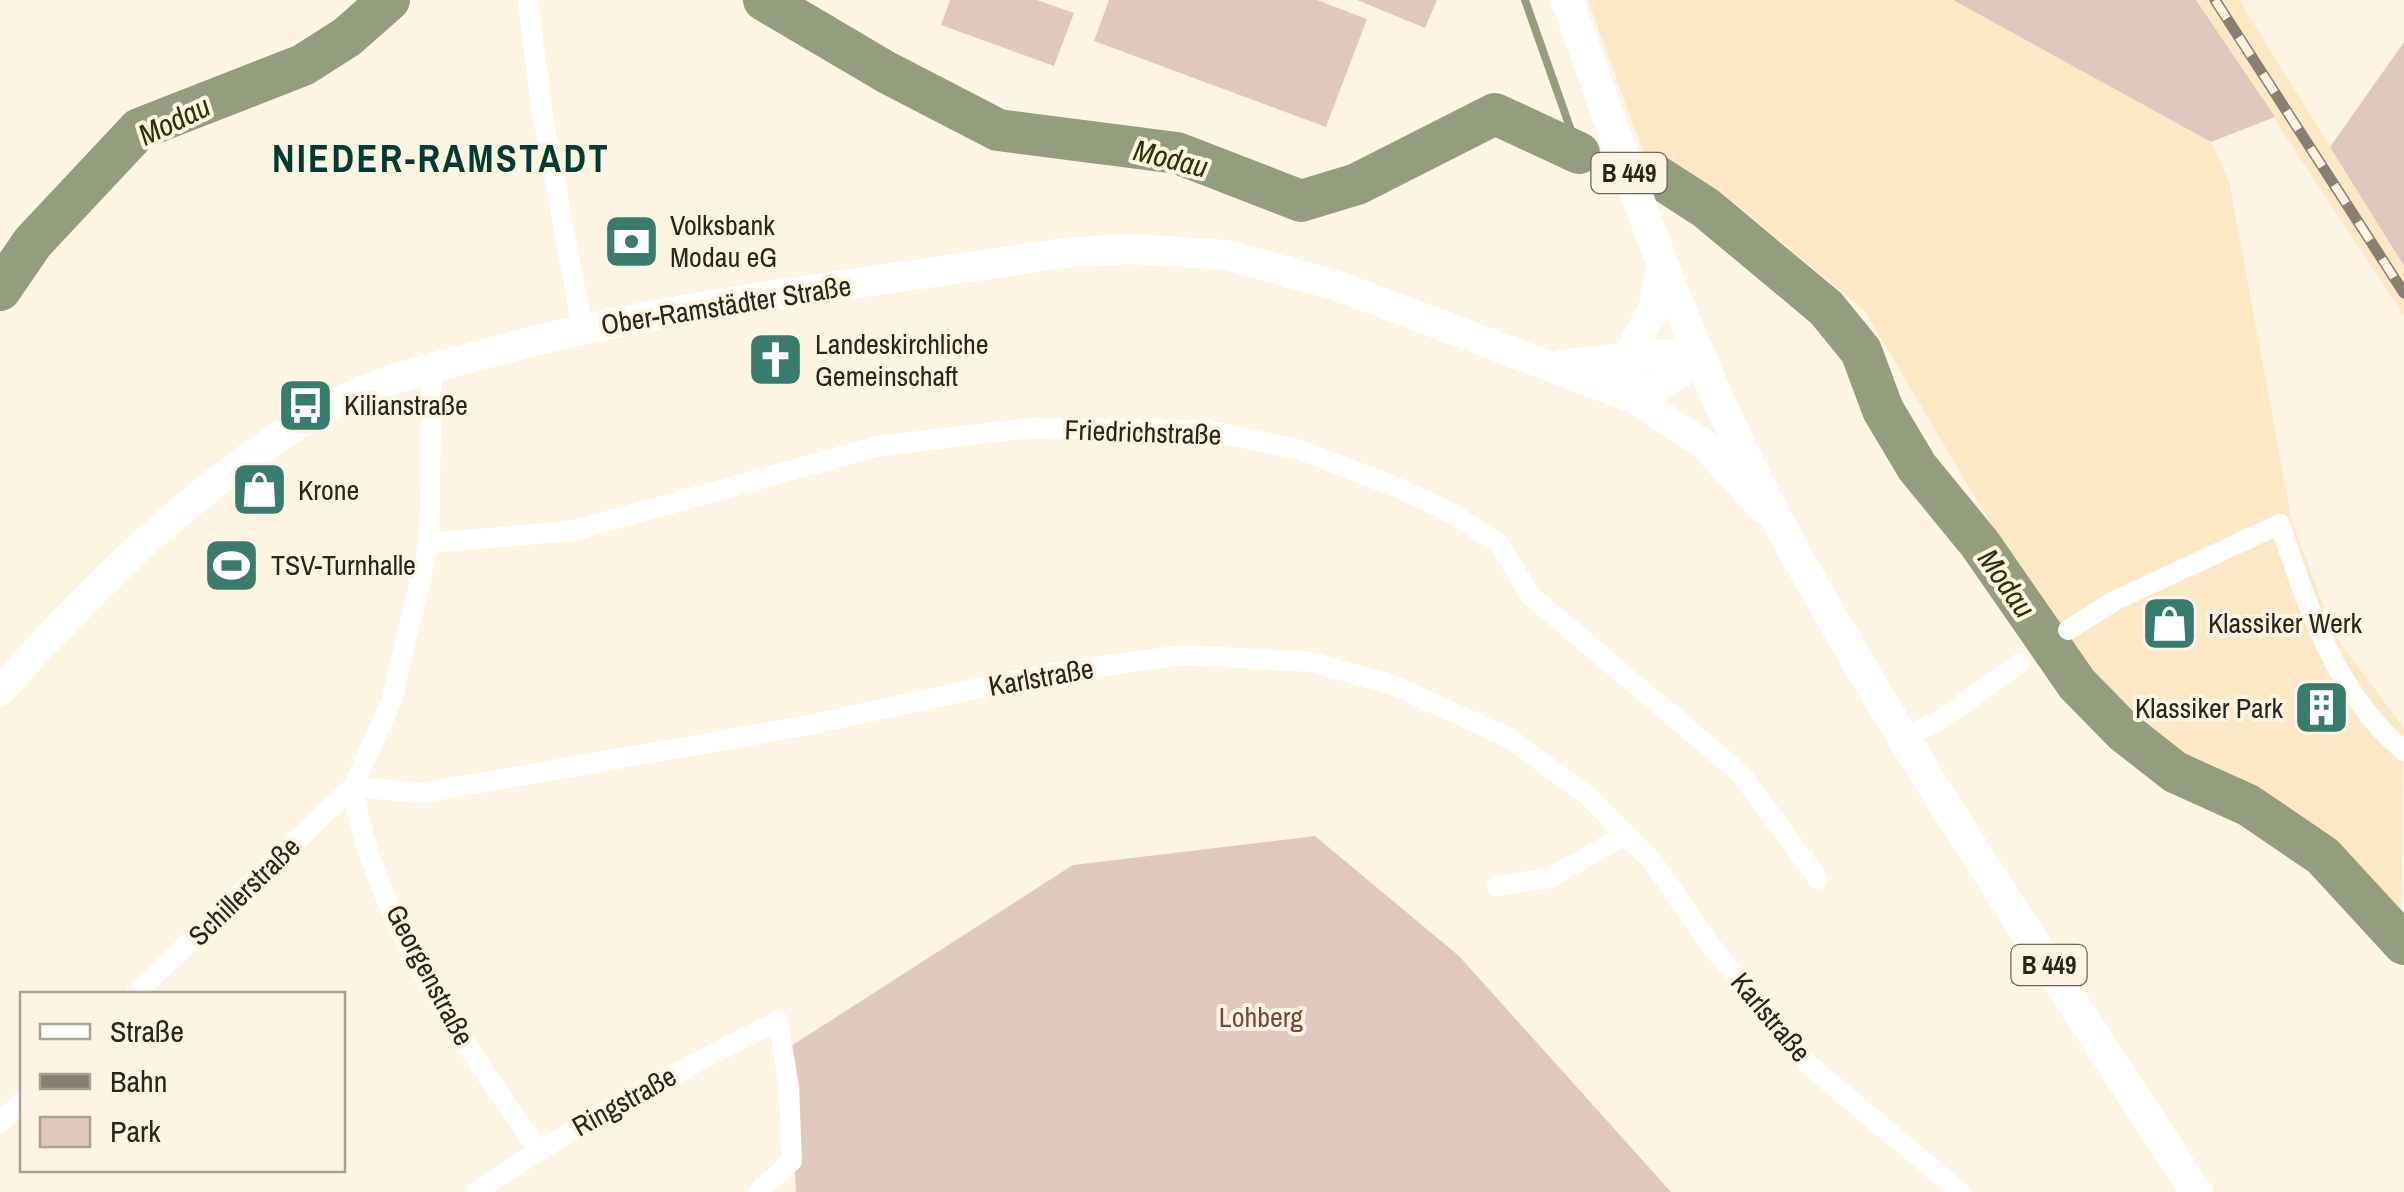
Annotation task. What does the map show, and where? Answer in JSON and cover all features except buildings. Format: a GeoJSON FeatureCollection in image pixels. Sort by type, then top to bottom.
{"type":"FeatureCollection","features":[{"type":"Feature","properties":{"kind":"main road","name":"B 449"},"geometry":{"type":"LineString","coordinates":[[1567,0],[1662,264],[1702,358]]}},
{"type":"Feature","properties":{"kind":"main road","name":"Ober-Ramstädter Straße"},"geometry":{"type":"LineString","coordinates":[[0,691],[60,624],[198,494],[335,403],[432,368],[582,327],[1062,254],[1174,250],[1227,255],[1290,271],[1552,364],[1659,412],[1705,445],[1786,537]]}},
{"type":"Feature","properties":{"kind":"main road"},"geometry":{"type":"LineString","coordinates":[[1626,359],[1652,310],[1662,264]]}},
{"type":"Feature","properties":{"kind":"main road","name":"Ober-Ramstädter Straße"},"geometry":{"type":"LineString","coordinates":[[1552,364],[1626,359],[1661,352],[1702,358]]}},
{"type":"Feature","properties":{"kind":"main road","name":"Ober-Ramstädter Straße"},"geometry":{"type":"LineString","coordinates":[[1612,388],[1661,384],[1702,358]]}},
{"type":"Feature","properties":{"kind":"main road","name":"Ober-Ramstädter Straße"},"geometry":{"type":"LineString","coordinates":[[1702,358],[1786,537],[1904,737],[2196,1192]]}},
{"type":"Feature","properties":{"kind":"street"},"geometry":{"type":"LineString","coordinates":[[528,0],[542,104],[582,327]]}},
{"type":"Feature","properties":{"kind":"street"},"geometry":{"type":"LineString","coordinates":[[354,787],[390,702],[429,543],[432,368]]}},
{"type":"Feature","properties":{"kind":"street","name":"Friedrichstraße"},"geometry":{"type":"LineString","coordinates":[[429,543],[572,531],[880,446],[1030,428],[1207,430],[1300,450],[1402,489],[1453,514],[1499,544],[1531,596],[1741,774],[1818,879]]}},
{"type":"Feature","properties":{"kind":"street"},"geometry":{"type":"LineString","coordinates":[[2068,630],[2116,600],[2280,524],[2315,630],[2380,731],[2404,751]]}},
{"type":"Feature","properties":{"kind":"street","name":"Karlstraße"},"geometry":{"type":"LineString","coordinates":[[354,787],[423,793],[804,726],[1046,674],[1183,656],[1312,662],[1393,685],[1509,738],[1588,796],[1627,834],[1810,1065],[1960,1192]]}},
{"type":"Feature","properties":{"kind":"street"},"geometry":{"type":"LineString","coordinates":[[1904,737],[1940,720],[2020,663]]}},
{"type":"Feature","properties":{"kind":"street","name":"Schillerstraße"},"geometry":{"type":"LineString","coordinates":[[137,992],[354,787]]}},
{"type":"Feature","properties":{"kind":"street","name":"Georgenstraße"},"geometry":{"type":"LineString","coordinates":[[354,787],[359,829],[402,928],[477,1063],[538,1150]]}},
{"type":"Feature","properties":{"kind":"street"},"geometry":{"type":"LineString","coordinates":[[1496,886],[1550,878],[1627,834]]}},
{"type":"Feature","properties":{"kind":"street","name":"Ringstraße"},"geometry":{"type":"LineString","coordinates":[[476,1192],[538,1150],[649,1086],[778,1021],[789,1087],[792,1160],[758,1192]]}},
{"type":"Feature","properties":{"kind":"street"},"geometry":{"type":"LineString","coordinates":[[0,1123],[20,1104]]}},
{"type":"Feature","properties":{"kind":"shaded area"},"geometry":{"type":"Polygon","coordinates":[[[1588,0],[1953,0],[2211,142],[2229,181],[2292,522],[2335,636],[2404,728],[2401,921],[2334,852],[2248,794],[2166,754],[2046,616],[1864,310],[1721,192],[1643,152],[1588,0]]]}},
{"type":"Feature","properties":{"kind":"shaded area"},"geometry":{"type":"Polygon","coordinates":[[[2196,0],[2239,0],[2404,266],[2404,316],[2196,0]]]}},
{"type":"Feature","properties":{"kind":"green space"},"geometry":{"type":"Polygon","coordinates":[[[950,0],[1037,0],[1074,13],[1054,66],[941,25],[950,0]]]}},
{"type":"Feature","properties":{"kind":"green space"},"geometry":{"type":"Polygon","coordinates":[[[1109,0],[1317,0],[1367,19],[1326,127],[1094,41],[1109,0]]]}},
{"type":"Feature","properties":{"kind":"green space"},"geometry":{"type":"Polygon","coordinates":[[[1357,0],[1437,0],[1425,28],[1357,0]]]}},
{"type":"Feature","properties":{"kind":"green space"},"geometry":{"type":"Polygon","coordinates":[[[1953,0],[2196,0],[2275,117],[2211,142],[1953,0]]]}},
{"type":"Feature","properties":{"kind":"green space"},"geometry":{"type":"Polygon","coordinates":[[[2404,42],[2404,266],[2330,147],[2404,42]]]}},
{"type":"Feature","properties":{"kind":"green space","name":"Lohberg"},"geometry":{"type":"Polygon","coordinates":[[[1315,836],[1459,956],[1671,1192],[796,1192],[788,1048],[1073,865],[1315,836]]]}},
{"type":"Feature","properties":{"kind":"waterway","name":"Modau"},"geometry":{"type":"LineString","coordinates":[[0,290],[33,242],[139,129],[303,65],[347,37],[389,0]]}},
{"type":"Feature","properties":{"kind":"waterway","name":"Modau"},"geometry":{"type":"LineString","coordinates":[[764,0],[886,72],[998,130],[1177,153],[1301,201],[1357,184],[1495,114],[1579,153]]}},
{"type":"Feature","properties":{"kind":"waterway"},"geometry":{"type":"LineString","coordinates":[[1525,0],[1579,153]]}},
{"type":"Feature","properties":{"kind":"waterway","name":"Modau"},"geometry":{"type":"LineString","coordinates":[[1658,177],[1706,208],[1826,308],[1861,351],[1883,410],[1917,467],[1980,544],[2077,684],[2124,732],[2175,772],[2248,805],[2323,856],[2404,944]]}},
{"type":"Feature","properties":{"kind":"railway"},"geometry":{"type":"LineString","coordinates":[[2215,0],[2404,293]]}},
{"type":"Feature","properties":{"kind":"place","name":"Volksbank Modau eG"},"geometry":{"type":"Point","coordinates":[631,241]}},
{"type":"Feature","properties":{"kind":"place","name":"Landeskirchliche Gemeinschaft"},"geometry":{"type":"Point","coordinates":[776,360]}},
{"type":"Feature","properties":{"kind":"place","name":"Kilianstraße"},"geometry":{"type":"Point","coordinates":[305,405]}},
{"type":"Feature","properties":{"kind":"place","name":"Krone"},"geometry":{"type":"Point","coordinates":[259,490]}},
{"type":"Feature","properties":{"kind":"place","name":"TSV-Turnhalle"},"geometry":{"type":"Point","coordinates":[232,565]}},
{"type":"Feature","properties":{"kind":"place","name":"Klassiker Werk"},"geometry":{"type":"Point","coordinates":[2169,623]}},
{"type":"Feature","properties":{"kind":"place","name":"Klassiker Park"},"geometry":{"type":"Point","coordinates":[2322,708]}},
{"type":"Feature","properties":{"kind":"district","name":"NIEDER-RAMSTADT"},"geometry":{"type":"Point","coordinates":[441,158]}}]}
